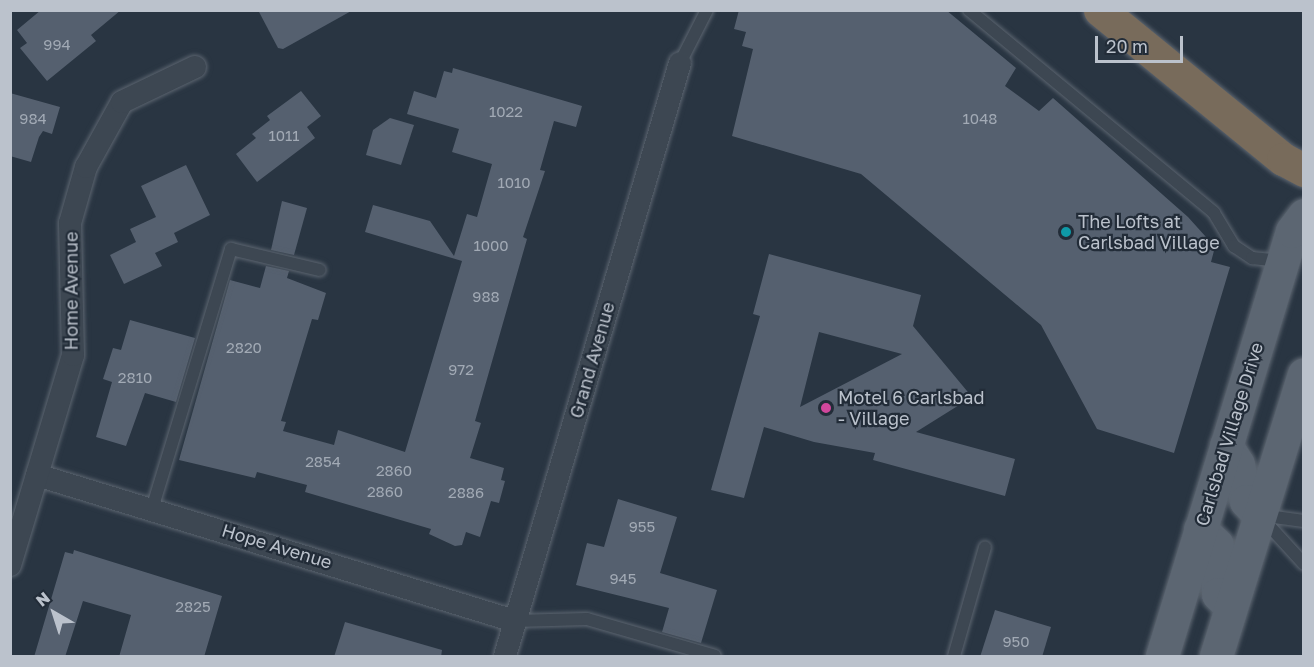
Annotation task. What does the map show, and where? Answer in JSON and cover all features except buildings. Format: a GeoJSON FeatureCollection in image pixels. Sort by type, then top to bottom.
{"type":"FeatureCollection","features":[{"type":"Feature","properties":{"kind":"highway"},"geometry":{"type":"LineString","coordinates":[[1100,10],[1283,159],[1304,170]]}},
{"type":"Feature","properties":{"kind":"main road","name":"Carlsbad Village Drive"},"geometry":{"type":"LineString","coordinates":[[1162,657],[1292,231],[1304,215]]}},
{"type":"Feature","properties":{"kind":"main road"},"geometry":{"type":"LineString","coordinates":[[1216,657],[1304,374]]}},
{"type":"Feature","properties":{"kind":"main road"},"geometry":{"type":"LineString","coordinates":[[1226,445],[1238,464],[1246,501],[1259,515]]}},
{"type":"Feature","properties":{"kind":"main road"},"geometry":{"type":"LineString","coordinates":[[1200,529],[1217,545],[1218,594],[1231,607]]}},
{"type":"Feature","properties":{"kind":"street","name":"Grand Avenue"},"geometry":{"type":"LineString","coordinates":[[505,657],[680,63]]}},
{"type":"Feature","properties":{"kind":"street","name":"Home Avenue"},"geometry":{"type":"LineString","coordinates":[[10,565],[73,355],[70,223],[86,167],[122,102],[195,67]]}},
{"type":"Feature","properties":{"kind":"street","name":"Hope Avenue"},"geometry":{"type":"LineString","coordinates":[[37,475],[515,621]]}},
{"type":"Feature","properties":{"kind":"lane"},"geometry":{"type":"LineString","coordinates":[[680,63],[707,10]]}},
{"type":"Feature","properties":{"kind":"lane"},"geometry":{"type":"LineString","coordinates":[[969,10],[1214,213],[1234,246],[1252,258],[1283,261]]}},
{"type":"Feature","properties":{"kind":"lane"},"geometry":{"type":"LineString","coordinates":[[152,509],[231,249],[320,270]]}},
{"type":"Feature","properties":{"kind":"lane"},"geometry":{"type":"LineString","coordinates":[[1259,515],[1304,521]]}},
{"type":"Feature","properties":{"kind":"lane"},"geometry":{"type":"LineString","coordinates":[[1259,515],[1304,564]]}},
{"type":"Feature","properties":{"kind":"lane"},"geometry":{"type":"LineString","coordinates":[[954,657],[986,547]]}},
{"type":"Feature","properties":{"kind":"lane"},"geometry":{"type":"LineString","coordinates":[[515,621],[587,619],[715,657]]}},
{"type":"Feature","properties":{"kind":"place","name":"The Lofts at Carlsbad Village"},"geometry":{"type":"Point","coordinates":[1066,232]}},
{"type":"Feature","properties":{"kind":"place","name":"Motel 6 Carlsbad - Village"},"geometry":{"type":"Point","coordinates":[826,408]}}]}
